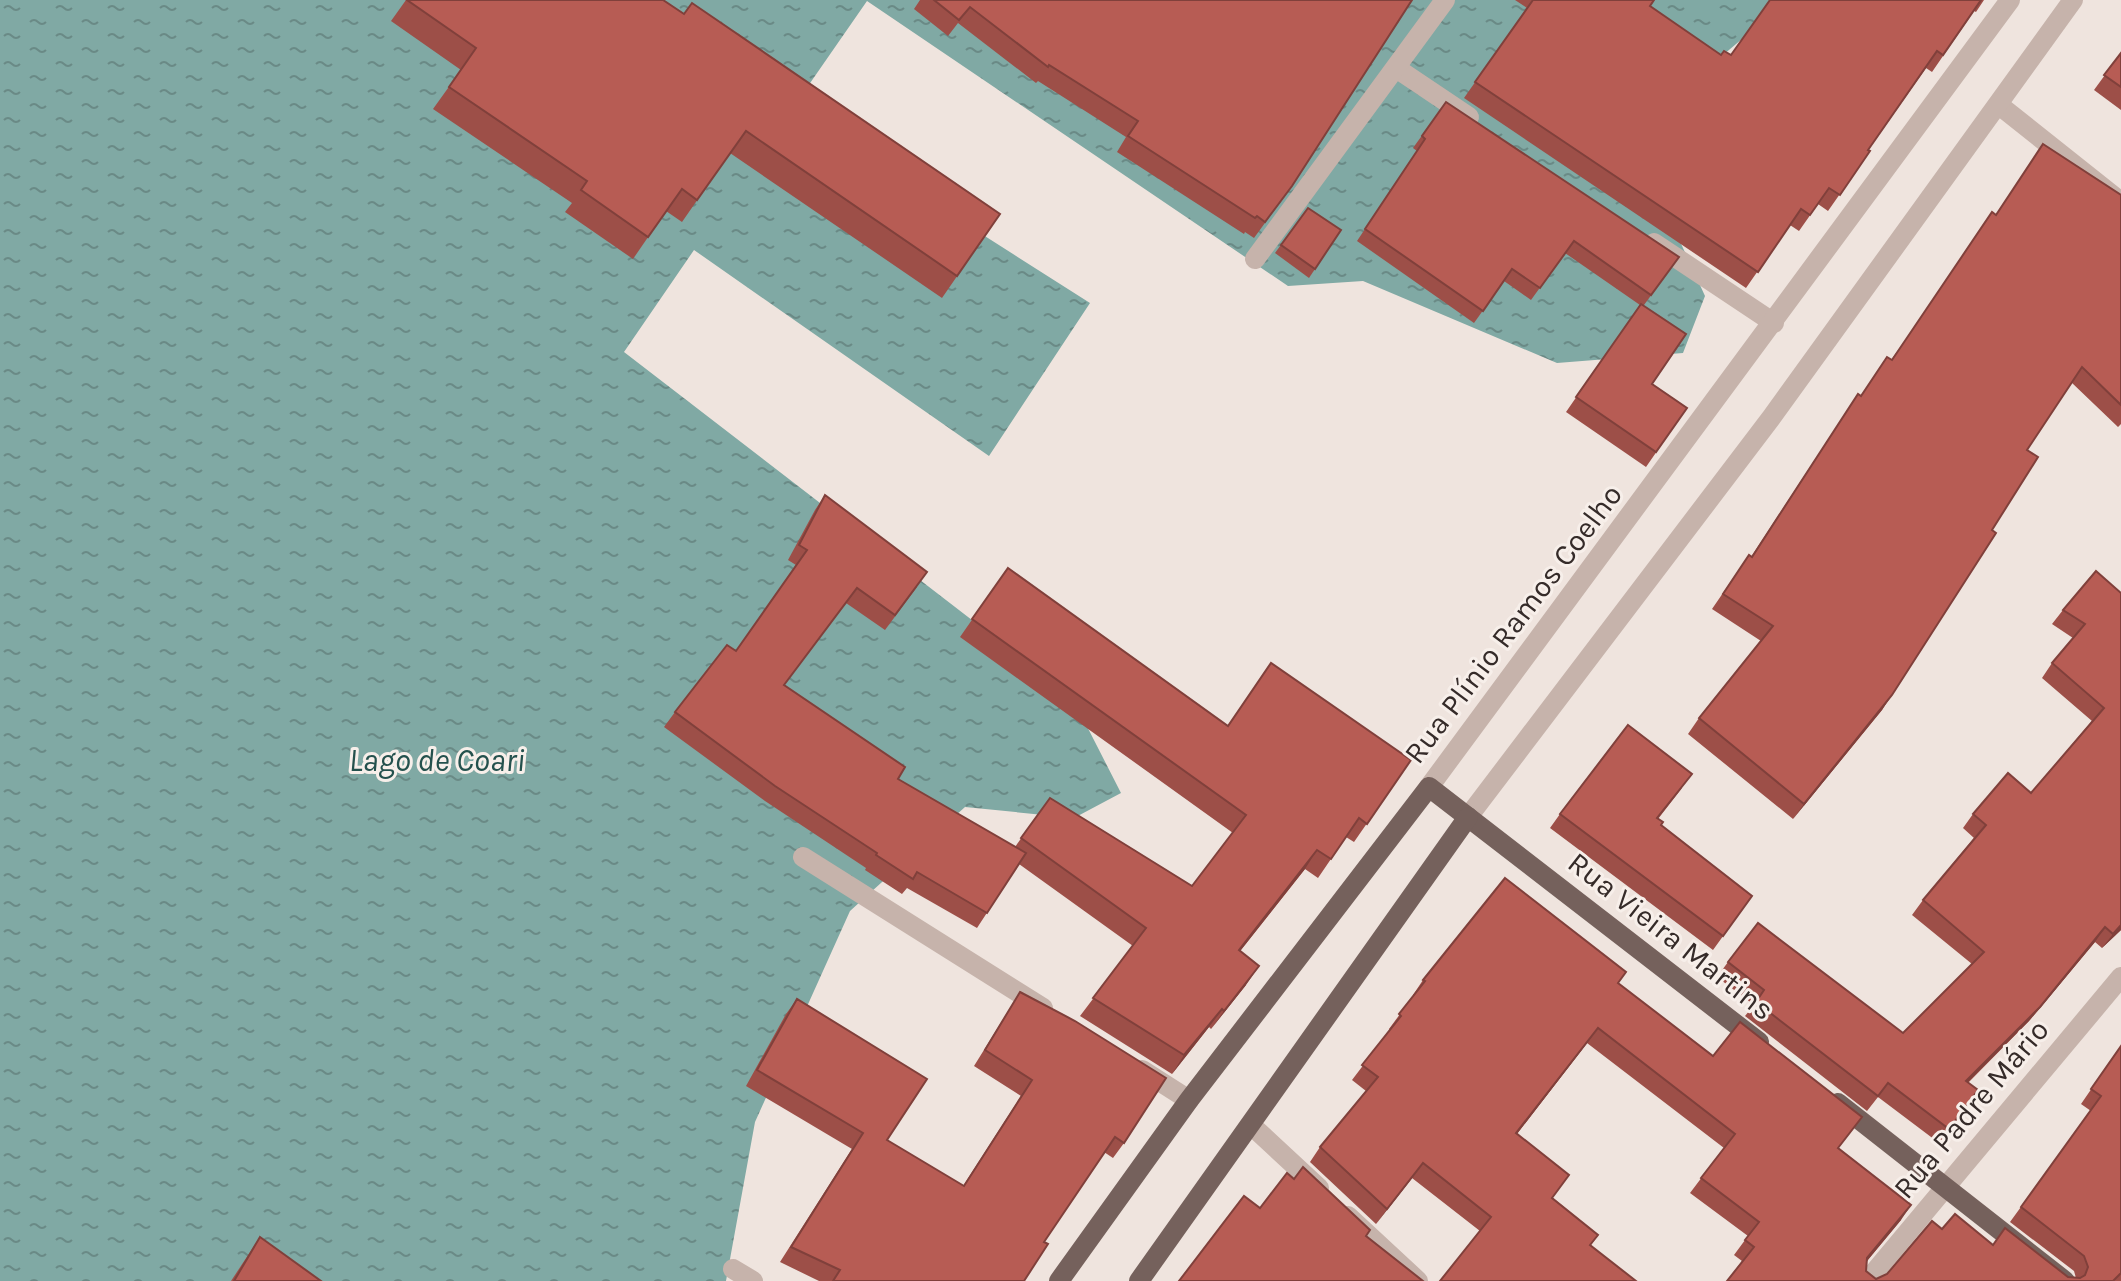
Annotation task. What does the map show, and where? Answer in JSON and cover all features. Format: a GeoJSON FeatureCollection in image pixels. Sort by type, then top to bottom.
{"type":"FeatureCollection","features":[{"type":"Feature","properties":{"kind":"main road","name":"Rua Vieira Martins"},"geometry":{"type":"LineString","coordinates":[[1429,787],[1769,1050]]}},
{"type":"Feature","properties":{"kind":"main road","name":"Rua Plínio Ramos Coelho"},"geometry":{"type":"LineString","coordinates":[[1059,1281],[1189,1100],[1429,787]]}},
{"type":"Feature","properties":{"kind":"main road"},"geometry":{"type":"LineString","coordinates":[[1139,1281],[1468,817]]}},
{"type":"Feature","properties":{"kind":"main road"},"geometry":{"type":"LineString","coordinates":[[1820,1089],[2065,1281]]}},
{"type":"Feature","properties":{"kind":"street"},"geometry":{"type":"LineString","coordinates":[[1255,259],[1445,0]]}},
{"type":"Feature","properties":{"kind":"street","name":"Rua Plínio Ramos Coelho"},"geometry":{"type":"LineString","coordinates":[[1429,787],[2010,0]]}},
{"type":"Feature","properties":{"kind":"street"},"geometry":{"type":"LineString","coordinates":[[1468,817],[1771,418],[2073,0]]}},
{"type":"Feature","properties":{"kind":"street"},"geometry":{"type":"LineString","coordinates":[[1396,68],[1487,130]]}},
{"type":"Feature","properties":{"kind":"street"},"geometry":{"type":"LineString","coordinates":[[1999,105],[2121,202]]}},
{"type":"Feature","properties":{"kind":"street"},"geometry":{"type":"LineString","coordinates":[[1643,235],[1774,323]]}},
{"type":"Feature","properties":{"kind":"street"},"geometry":{"type":"LineString","coordinates":[[803,857],[1056,1016]]}},
{"type":"Feature","properties":{"kind":"street","name":"Rua Padre Mário"},"geometry":{"type":"LineString","coordinates":[[1867,1281],[2121,977]]}},
{"type":"Feature","properties":{"kind":"street"},"geometry":{"type":"LineString","coordinates":[[1123,1058],[1189,1100]]}},
{"type":"Feature","properties":{"kind":"street"},"geometry":{"type":"LineString","coordinates":[[1251,1125],[1418,1281]]}},
{"type":"Feature","properties":{"kind":"street"},"geometry":{"type":"LineString","coordinates":[[733,1269],[753,1281]]}},
{"type":"Feature","properties":{"kind":"water","name":"Lago de Coari"},"geometry":{"type":"Polygon","coordinates":[[[0,0],[1788,0],[1677,94],[1650,176],[1705,296],[1683,353],[1557,363],[1363,281],[1288,286],[867,1],[790,112],[1090,303],[989,456],[694,250],[624,352],[1072,697],[1121,793],[1074,818],[965,807],[850,911],[755,1122],[726,1281],[0,1281],[0,0]]]}},
{"type":"Feature","properties":{"kind":"building"},"geometry":{"type":"Polygon","coordinates":[[[407,0],[663,0],[684,14],[692,3],[1000,214],[957,276],[746,131],[697,200],[682,189],[648,237],[581,190],[587,181],[449,87],[476,48],[407,0]]]}},
{"type":"Feature","properties":{"kind":"building"},"geometry":{"type":"Polygon","coordinates":[[[934,0],[1412,0],[1292,186],[1265,222],[1128,136],[1138,121],[1048,67],[970,7],[959,20],[934,0]]]}},
{"type":"Feature","properties":{"kind":"building"},"geometry":{"type":"Polygon","coordinates":[[[1533,0],[1654,0],[1650,6],[1721,55],[1724,51],[1731,55],[1770,0],[1981,0],[1943,55],[1937,51],[1840,195],[1829,188],[1810,215],[1801,209],[1758,272],[1475,82],[1533,0]]]}},
{"type":"Feature","properties":{"kind":"building"},"geometry":{"type":"Polygon","coordinates":[[[2121,53],[2121,87],[2104,75],[2121,53]]]}},
{"type":"Feature","properties":{"kind":"building"},"geometry":{"type":"Polygon","coordinates":[[[1446,102],[1679,257],[1651,295],[1574,241],[1540,288],[1512,269],[1483,311],[1365,229],[1446,102]]]}},
{"type":"Feature","properties":{"kind":"building"},"geometry":{"type":"Polygon","coordinates":[[[2043,144],[2121,195],[2121,405],[2082,367],[2027,450],[2038,457],[1992,530],[1996,533],[1892,695],[1804,804],[1699,718],[1773,626],[1723,594],[1749,555],[1752,557],[1858,394],[1861,396],[1887,357],[1892,360],[1992,212],[1996,215],[2043,144]]]}},
{"type":"Feature","properties":{"kind":"building"},"geometry":{"type":"Polygon","coordinates":[[[1308,208],[1341,230],[1315,269],[1281,245],[1308,208]]]}},
{"type":"Feature","properties":{"kind":"building"},"geometry":{"type":"Polygon","coordinates":[[[1641,304],[1686,334],[1652,384],[1687,408],[1656,452],[1576,397],[1641,304]]]}},
{"type":"Feature","properties":{"kind":"building"},"geometry":{"type":"Polygon","coordinates":[[[825,495],[927,572],[895,615],[857,588],[784,685],[905,767],[898,779],[1026,853],[987,913],[917,872],[913,879],[775,786],[675,712],[727,645],[736,651],[807,550],[799,545],[825,495]]]}},
{"type":"Feature","properties":{"kind":"building"},"geometry":{"type":"Polygon","coordinates":[[[1008,568],[1228,726],[1271,663],[1411,760],[1367,824],[1359,818],[1331,859],[1317,850],[1239,950],[1259,966],[1184,1055],[1093,998],[1146,928],[1021,838],[1050,798],[1192,886],[1246,815],[972,619],[1008,568]]]}},
{"type":"Feature","properties":{"kind":"building"},"geometry":{"type":"Polygon","coordinates":[[[2096,571],[2121,593],[2121,925],[2113,934],[2105,927],[2040,1007],[1966,1081],[1978,1090],[1949,1129],[1888,1083],[1878,1096],[1756,1002],[1764,990],[1728,962],[1758,923],[1903,1033],[1984,952],[1923,900],[1986,825],[1973,814],[2008,773],[2031,793],[2104,708],[2052,663],[2085,624],[2063,610],[2096,571]]]}},
{"type":"Feature","properties":{"kind":"building"},"geometry":{"type":"Polygon","coordinates":[[[1628,725],[1692,774],[1657,818],[1663,822],[1661,825],[1752,896],[1723,936],[1560,814],[1628,725]]]}},
{"type":"Feature","properties":{"kind":"building"},"geometry":{"type":"Polygon","coordinates":[[[1505,878],[1626,972],[1618,983],[1713,1056],[1740,1022],[1862,1117],[1838,1148],[1911,1205],[1867,1258],[1866,1271],[1876,1279],[1887,1274],[1932,1221],[1942,1229],[1955,1214],[1993,1245],[2005,1228],[2068,1277],[2085,1275],[2088,1267],[2084,1256],[2021,1207],[2101,1096],[2091,1089],[2121,1046],[2121,1273],[2113,1281],[1727,1281],[1754,1247],[1745,1240],[1759,1222],[1701,1178],[1735,1134],[1598,1028],[1516,1133],[1569,1175],[1552,1198],[1598,1235],[1590,1245],[1636,1281],[1440,1281],[1491,1217],[1423,1163],[1387,1209],[1320,1147],[1378,1077],[1362,1065],[1401,1016],[1399,1014],[1423,980],[1505,878]]]}},
{"type":"Feature","properties":{"kind":"building"},"geometry":{"type":"Polygon","coordinates":[[[1020,992],[1075,1021],[1166,1078],[1124,1143],[1115,1137],[1044,1242],[1048,1244],[1024,1281],[833,1281],[840,1270],[791,1247],[863,1133],[757,1070],[797,999],[927,1079],[887,1140],[964,1186],[1032,1080],[985,1050],[1020,992]]]}},
{"type":"Feature","properties":{"kind":"building"},"geometry":{"type":"Polygon","coordinates":[[[1303,1167],[1370,1230],[1366,1236],[1423,1281],[1179,1281],[1244,1196],[1260,1208],[1287,1173],[1294,1179],[1303,1167]]]}},
{"type":"Feature","properties":{"kind":"building"},"geometry":{"type":"Polygon","coordinates":[[[260,1237],[321,1281],[234,1281],[260,1237]]]}}]}
